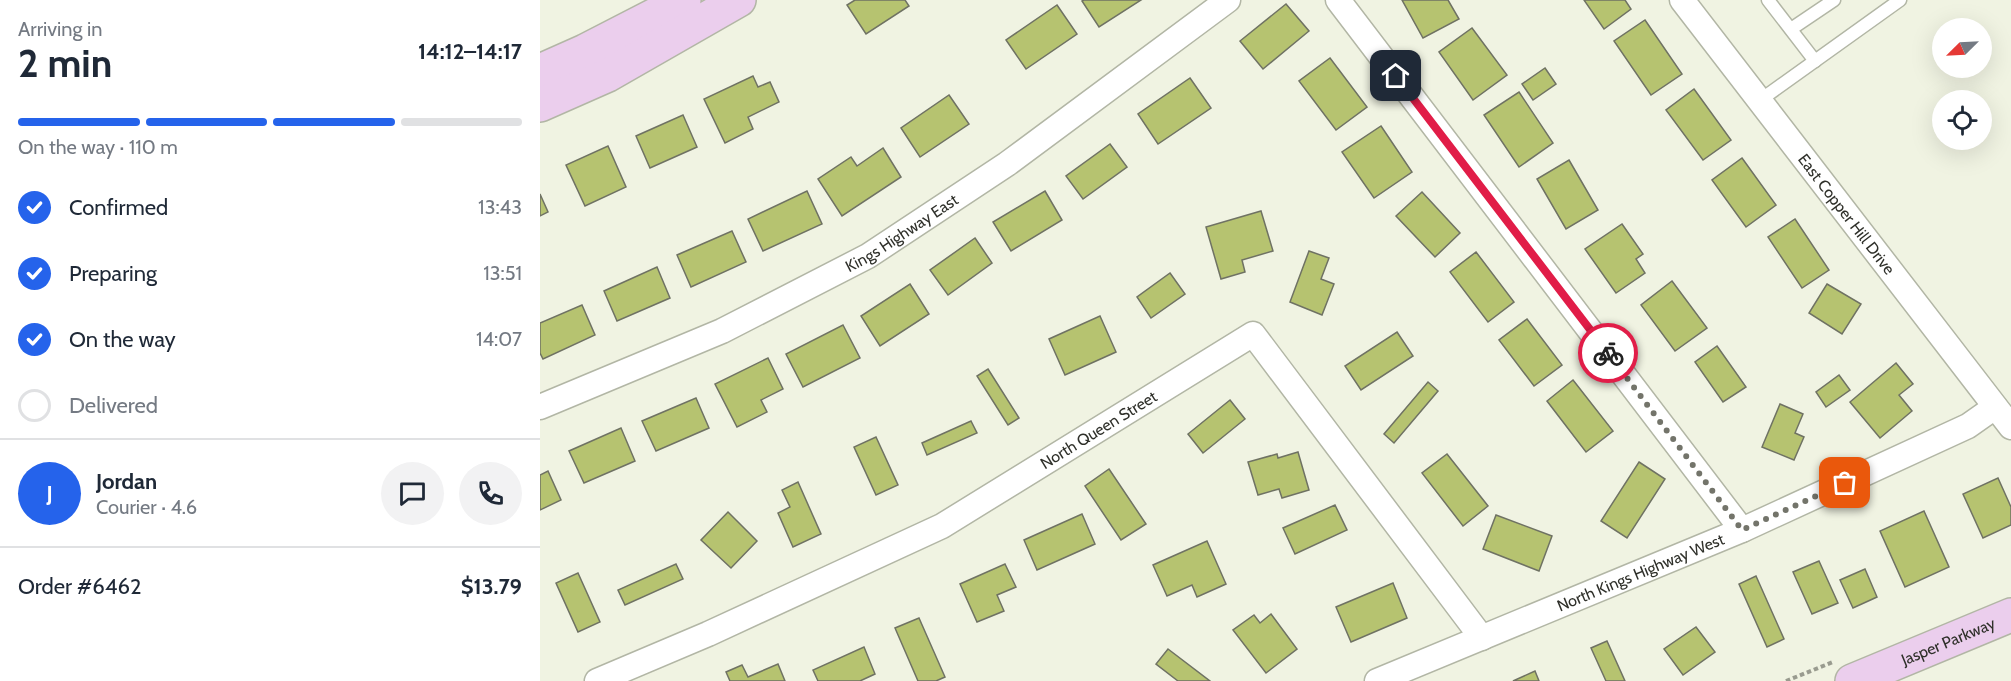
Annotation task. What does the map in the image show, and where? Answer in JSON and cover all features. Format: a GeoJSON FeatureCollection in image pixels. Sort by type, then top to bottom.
{"type":"FeatureCollection","features":[{"type":"Feature","properties":{"kind":"street"},"geometry":{"type":"LineString","coordinates":[[540,71],[585,51],[684,0]]}},
{"type":"Feature","properties":{"kind":"street"},"geometry":{"type":"LineString","coordinates":[[540,105],[608,75],[739,0]]}},
{"type":"Feature","properties":{"kind":"street","name":"Kings Highway East"},"geometry":{"type":"LineString","coordinates":[[540,407],[722,331],[868,256],[1007,164],[1228,0]]}},
{"type":"Feature","properties":{"kind":"street"},"geometry":{"type":"LineString","coordinates":[[1338,0],[1742,530]]}},
{"type":"Feature","properties":{"kind":"street","name":"East Copper Hill Drive"},"geometry":{"type":"LineString","coordinates":[[1682,0],[2011,427]]}},
{"type":"Feature","properties":{"kind":"street","name":"North Queen Street"},"geometry":{"type":"LineString","coordinates":[[597,681],[708,634],[942,526],[1253,334],[1482,638]]}},
{"type":"Feature","properties":{"kind":"street","name":"North Kings Highway West"},"geometry":{"type":"LineString","coordinates":[[1377,681],[1742,530],[1968,426],[1995,407]]}},
{"type":"Feature","properties":{"kind":"street","name":"Jasper Parkway"},"geometry":{"type":"LineString","coordinates":[[1852,681],[2011,615]]}},
{"type":"Feature","properties":{"kind":"lane"},"geometry":{"type":"LineString","coordinates":[[1768,0],[1815,60]]}},
{"type":"Feature","properties":{"kind":"lane"},"geometry":{"type":"LineString","coordinates":[[1791,29],[1834,0]]}},
{"type":"Feature","properties":{"kind":"lane"},"geometry":{"type":"LineString","coordinates":[[1759,101],[1900,0]]}},
{"type":"Feature","properties":{"kind":"building"},"geometry":{"type":"Polygon","coordinates":[[[855,0],[905,0],[909,6],[866,34],[847,5],[855,0]]]}},
{"type":"Feature","properties":{"kind":"building"},"geometry":{"type":"Polygon","coordinates":[[[1141,0],[1099,27],[1082,1],[1141,0]]]}},
{"type":"Feature","properties":{"kind":"building"},"geometry":{"type":"Polygon","coordinates":[[[1402,0],[1448,0],[1459,19],[1423,38],[1402,0]]]}},
{"type":"Feature","properties":{"kind":"building"},"geometry":{"type":"Polygon","coordinates":[[[1584,0],[1625,0],[1631,9],[1604,29],[1584,0]]]}},
{"type":"Feature","properties":{"kind":"building"},"geometry":{"type":"Polygon","coordinates":[[[1286,4],[1309,31],[1263,69],[1240,41],[1286,4]]]}},
{"type":"Feature","properties":{"kind":"building"},"geometry":{"type":"Polygon","coordinates":[[[1057,5],[1077,34],[1026,69],[1006,40],[1057,5]]]}},
{"type":"Feature","properties":{"kind":"building"},"geometry":{"type":"Polygon","coordinates":[[[1645,20],[1682,74],[1651,95],[1614,41],[1645,20]]]}},
{"type":"Feature","properties":{"kind":"building"},"geometry":{"type":"Polygon","coordinates":[[[1472,28],[1507,75],[1473,100],[1439,52],[1472,28]]]}},
{"type":"Feature","properties":{"kind":"building"},"geometry":{"type":"Polygon","coordinates":[[[1330,58],[1367,107],[1336,130],[1299,81],[1330,58]]]}},
{"type":"Feature","properties":{"kind":"building"},"geometry":{"type":"Polygon","coordinates":[[[1545,68],[1556,84],[1533,100],[1522,84],[1545,68]]]}},
{"type":"Feature","properties":{"kind":"building"},"geometry":{"type":"Polygon","coordinates":[[[753,76],[758,87],[770,82],[779,102],[748,117],[753,129],[725,143],[704,99],[753,76]]]}},
{"type":"Feature","properties":{"kind":"building"},"geometry":{"type":"Polygon","coordinates":[[[1190,78],[1211,108],[1158,144],[1138,114],[1190,78]]]}},
{"type":"Feature","properties":{"kind":"building"},"geometry":{"type":"Polygon","coordinates":[[[1694,89],[1731,140],[1703,160],[1666,110],[1694,89]]]}},
{"type":"Feature","properties":{"kind":"building"},"geometry":{"type":"Polygon","coordinates":[[[1519,92],[1553,143],[1519,167],[1484,115],[1519,92]]]}},
{"type":"Feature","properties":{"kind":"building"},"geometry":{"type":"Polygon","coordinates":[[[949,95],[969,124],[920,157],[901,128],[949,95]]]}},
{"type":"Feature","properties":{"kind":"building"},"geometry":{"type":"Polygon","coordinates":[[[683,115],[697,147],[650,168],[636,136],[683,115]]]}},
{"type":"Feature","properties":{"kind":"building"},"geometry":{"type":"Polygon","coordinates":[[[1381,126],[1412,172],[1374,198],[1342,152],[1381,126]]]}},
{"type":"Feature","properties":{"kind":"building"},"geometry":{"type":"Polygon","coordinates":[[[1110,144],[1127,167],[1083,199],[1066,176],[1110,144]]]}},
{"type":"Feature","properties":{"kind":"building"},"geometry":{"type":"Polygon","coordinates":[[[608,146],[626,187],[585,206],[566,165],[608,146]]]}},
{"type":"Feature","properties":{"kind":"building"},"geometry":{"type":"Polygon","coordinates":[[[883,148],[901,177],[842,216],[818,179],[851,157],[857,166],[883,148]]]}},
{"type":"Feature","properties":{"kind":"building"},"geometry":{"type":"Polygon","coordinates":[[[1742,158],[1776,205],[1746,227],[1712,180],[1742,158]]]}},
{"type":"Feature","properties":{"kind":"building"},"geometry":{"type":"Polygon","coordinates":[[[1569,160],[1598,210],[1566,229],[1537,179],[1569,160]]]}},
{"type":"Feature","properties":{"kind":"building"},"geometry":{"type":"Polygon","coordinates":[[[807,191],[822,224],[763,251],[748,219],[807,191]]]}},
{"type":"Feature","properties":{"kind":"building"},"geometry":{"type":"Polygon","coordinates":[[[1045,191],[1062,220],[1011,251],[993,222],[1045,191]]]}},
{"type":"Feature","properties":{"kind":"building"},"geometry":{"type":"Polygon","coordinates":[[[1422,192],[1460,233],[1435,257],[1396,216],[1422,192]]]}},
{"type":"Feature","properties":{"kind":"building"},"geometry":{"type":"Polygon","coordinates":[[[540,194],[548,212],[540,216],[540,194]]]}},
{"type":"Feature","properties":{"kind":"building"},"geometry":{"type":"Polygon","coordinates":[[[1261,211],[1273,251],[1242,260],[1245,272],[1221,279],[1206,227],[1261,211]]]}},
{"type":"Feature","properties":{"kind":"building"},"geometry":{"type":"Polygon","coordinates":[[[1795,219],[1829,270],[1802,288],[1768,237],[1795,219]]]}},
{"type":"Feature","properties":{"kind":"building"},"geometry":{"type":"Polygon","coordinates":[[[1622,224],[1643,254],[1636,259],[1645,273],[1616,293],[1585,249],[1622,224]]]}},
{"type":"Feature","properties":{"kind":"building"},"geometry":{"type":"Polygon","coordinates":[[[732,231],[746,262],[691,287],[677,255],[732,231]]]}},
{"type":"Feature","properties":{"kind":"building"},"geometry":{"type":"Polygon","coordinates":[[[975,238],[992,263],[948,295],[930,270],[975,238]]]}},
{"type":"Feature","properties":{"kind":"building"},"geometry":{"type":"Polygon","coordinates":[[[1309,251],[1329,258],[1321,279],[1334,284],[1322,315],[1290,302],[1309,251]]]}},
{"type":"Feature","properties":{"kind":"building"},"geometry":{"type":"Polygon","coordinates":[[[1476,252],[1514,302],[1488,322],[1450,272],[1476,252]]]}},
{"type":"Feature","properties":{"kind":"building"},"geometry":{"type":"Polygon","coordinates":[[[657,267],[670,298],[617,321],[604,291],[657,267]]]}},
{"type":"Feature","properties":{"kind":"building"},"geometry":{"type":"Polygon","coordinates":[[[1170,273],[1185,294],[1151,318],[1137,297],[1170,273]]]}},
{"type":"Feature","properties":{"kind":"building"},"geometry":{"type":"Polygon","coordinates":[[[1672,281],[1707,328],[1675,351],[1641,305],[1672,281]]]}},
{"type":"Feature","properties":{"kind":"building"},"geometry":{"type":"Polygon","coordinates":[[[910,284],[929,314],[880,346],[861,316],[910,284]]]}},
{"type":"Feature","properties":{"kind":"building"},"geometry":{"type":"Polygon","coordinates":[[[1827,284],[1861,304],[1842,334],[1809,313],[1827,284]]]}},
{"type":"Feature","properties":{"kind":"building"},"geometry":{"type":"Polygon","coordinates":[[[582,305],[595,335],[543,359],[540,353],[540,323],[582,305]]]}},
{"type":"Feature","properties":{"kind":"building"},"geometry":{"type":"Polygon","coordinates":[[[1100,316],[1116,352],[1065,375],[1049,339],[1100,316]]]}},
{"type":"Feature","properties":{"kind":"building"},"geometry":{"type":"Polygon","coordinates":[[[1527,319],[1562,365],[1534,386],[1499,340],[1527,319]]]}},
{"type":"Feature","properties":{"kind":"building"},"geometry":{"type":"Polygon","coordinates":[[[843,325],[860,358],[803,387],[786,354],[843,325]]]}},
{"type":"Feature","properties":{"kind":"building"},"geometry":{"type":"Polygon","coordinates":[[[1397,332],[1413,356],[1361,390],[1345,366],[1397,332]]]}},
{"type":"Feature","properties":{"kind":"building"},"geometry":{"type":"Polygon","coordinates":[[[1717,346],[1746,387],[1723,402],[1695,362],[1717,346]]]}},
{"type":"Feature","properties":{"kind":"building"},"geometry":{"type":"Polygon","coordinates":[[[768,358],[783,389],[761,400],[767,412],[737,427],[715,384],[768,358]]]}},
{"type":"Feature","properties":{"kind":"building"},"geometry":{"type":"Polygon","coordinates":[[[1896,363],[1913,384],[1899,395],[1912,411],[1880,438],[1850,402],[1896,363]]]}},
{"type":"Feature","properties":{"kind":"building"},"geometry":{"type":"Polygon","coordinates":[[[988,369],[1019,418],[1008,425],[977,376],[988,369]]]}},
{"type":"Feature","properties":{"kind":"building"},"geometry":{"type":"Polygon","coordinates":[[[1839,375],[1850,390],[1826,407],[1816,392],[1839,375]]]}},
{"type":"Feature","properties":{"kind":"building"},"geometry":{"type":"Polygon","coordinates":[[[1573,380],[1613,431],[1586,452],[1547,401],[1573,380]]]}},
{"type":"Feature","properties":{"kind":"building"},"geometry":{"type":"Polygon","coordinates":[[[1428,382],[1438,391],[1394,443],[1384,434],[1428,382]]]}},
{"type":"Feature","properties":{"kind":"building"},"geometry":{"type":"Polygon","coordinates":[[[696,398],[709,428],[656,451],[642,421],[696,398]]]}},
{"type":"Feature","properties":{"kind":"building"},"geometry":{"type":"Polygon","coordinates":[[[1230,400],[1245,419],[1203,453],[1188,434],[1230,400]]]}},
{"type":"Feature","properties":{"kind":"building"},"geometry":{"type":"Polygon","coordinates":[[[1780,404],[1803,414],[1795,433],[1804,437],[1794,460],[1762,447],[1780,404]]]}},
{"type":"Feature","properties":{"kind":"building"},"geometry":{"type":"Polygon","coordinates":[[[971,421],[977,433],[927,455],[922,443],[971,421]]]}},
{"type":"Feature","properties":{"kind":"building"},"geometry":{"type":"Polygon","coordinates":[[[621,428],[635,461],[584,483],[569,451],[621,428]]]}},
{"type":"Feature","properties":{"kind":"building"},"geometry":{"type":"Polygon","coordinates":[[[876,437],[898,485],[876,495],[854,447],[876,437]]]}},
{"type":"Feature","properties":{"kind":"building"},"geometry":{"type":"Polygon","coordinates":[[[1298,452],[1309,490],[1282,498],[1279,489],[1258,495],[1248,462],[1277,454],[1278,458],[1298,452]]]}},
{"type":"Feature","properties":{"kind":"building"},"geometry":{"type":"Polygon","coordinates":[[[1447,454],[1488,506],[1463,526],[1422,473],[1447,454]]]}},
{"type":"Feature","properties":{"kind":"building"},"geometry":{"type":"Polygon","coordinates":[[[1639,462],[1665,479],[1627,538],[1601,521],[1639,462]]]}},
{"type":"Feature","properties":{"kind":"building"},"geometry":{"type":"Polygon","coordinates":[[[1109,469],[1146,524],[1121,540],[1085,486],[1109,469]]]}},
{"type":"Feature","properties":{"kind":"building"},"geometry":{"type":"Polygon","coordinates":[[[548,471],[561,500],[540,510],[540,475],[548,471]]]}},
{"type":"Feature","properties":{"kind":"building"},"geometry":{"type":"Polygon","coordinates":[[[1998,478],[2011,507],[2011,525],[1983,538],[1963,494],[1998,478]]]}},
{"type":"Feature","properties":{"kind":"building"},"geometry":{"type":"Polygon","coordinates":[[[798,482],[821,534],[793,547],[778,513],[790,507],[782,490],[798,482]]]}},
{"type":"Feature","properties":{"kind":"building"},"geometry":{"type":"Polygon","coordinates":[[[1335,505],[1347,530],[1295,554],[1283,528],[1335,505]]]}},
{"type":"Feature","properties":{"kind":"building"},"geometry":{"type":"Polygon","coordinates":[[[1924,511],[1949,567],[1905,587],[1880,531],[1924,511]]]}},
{"type":"Feature","properties":{"kind":"building"},"geometry":{"type":"Polygon","coordinates":[[[728,512],[757,541],[731,568],[701,540],[728,512]]]}},
{"type":"Feature","properties":{"kind":"building"},"geometry":{"type":"Polygon","coordinates":[[[1082,514],[1095,544],[1037,570],[1024,540],[1082,514]]]}},
{"type":"Feature","properties":{"kind":"building"},"geometry":{"type":"Polygon","coordinates":[[[1496,515],[1552,536],[1539,571],[1483,549],[1496,515]]]}},
{"type":"Feature","properties":{"kind":"building"},"geometry":{"type":"Polygon","coordinates":[[[1207,541],[1226,584],[1197,597],[1192,585],[1167,596],[1153,565],[1207,541]]]}},
{"type":"Feature","properties":{"kind":"building"},"geometry":{"type":"Polygon","coordinates":[[[1819,561],[1838,603],[1812,614],[1793,572],[1819,561]]]}},
{"type":"Feature","properties":{"kind":"building"},"geometry":{"type":"Polygon","coordinates":[[[676,564],[683,579],[625,605],[618,590],[676,564]]]}},
{"type":"Feature","properties":{"kind":"building"},"geometry":{"type":"Polygon","coordinates":[[[1005,564],[1016,587],[997,595],[1004,611],[977,622],[960,584],[1005,564]]]}},
{"type":"Feature","properties":{"kind":"building"},"geometry":{"type":"Polygon","coordinates":[[[1865,569],[1877,597],[1853,608],[1840,580],[1865,569]]]}},
{"type":"Feature","properties":{"kind":"building"},"geometry":{"type":"Polygon","coordinates":[[[578,573],[600,622],[578,632],[556,583],[578,573]]]}},
{"type":"Feature","properties":{"kind":"building"},"geometry":{"type":"Polygon","coordinates":[[[1756,576],[1784,639],[1767,647],[1739,584],[1756,576]]]}},
{"type":"Feature","properties":{"kind":"building"},"geometry":{"type":"Polygon","coordinates":[[[1393,583],[1407,618],[1351,642],[1336,607],[1393,583]]]}},
{"type":"Feature","properties":{"kind":"building"},"geometry":{"type":"Polygon","coordinates":[[[1271,614],[1297,649],[1266,673],[1233,630],[1254,615],[1260,623],[1271,614]]]}},
{"type":"Feature","properties":{"kind":"building"},"geometry":{"type":"Polygon","coordinates":[[[919,618],[945,677],[936,681],[918,681],[895,628],[919,618]]]}},
{"type":"Feature","properties":{"kind":"building"},"geometry":{"type":"Polygon","coordinates":[[[1696,627],[1715,652],[1683,675],[1664,649],[1696,627]]]}},
{"type":"Feature","properties":{"kind":"building"},"geometry":{"type":"Polygon","coordinates":[[[1607,641],[1625,681],[1606,681],[1591,648],[1607,641]]]}},
{"type":"Feature","properties":{"kind":"building"},"geometry":{"type":"Polygon","coordinates":[[[864,647],[875,674],[860,681],[818,681],[813,670],[864,647]]]}},
{"type":"Feature","properties":{"kind":"building"},"geometry":{"type":"Polygon","coordinates":[[[1168,649],[1210,681],[1178,681],[1156,664],[1168,649]]]}},
{"type":"Feature","properties":{"kind":"building"},"geometry":{"type":"Polygon","coordinates":[[[778,664],[785,681],[730,681],[726,672],[742,665],[748,677],[778,664]]]}},
{"type":"Feature","properties":{"kind":"building"},"geometry":{"type":"Polygon","coordinates":[[[1535,671],[1539,681],[1513,681],[1535,671]]]}},
{"type":"Feature","properties":{"kind":"way so far"},"geometry":{"type":"LineString","coordinates":[[1608,353],[1742,530],[1845,483]]}},
{"type":"Feature","properties":{"kind":"route"},"geometry":{"type":"LineString","coordinates":[[1396,76],[1608,353]]}}]}
